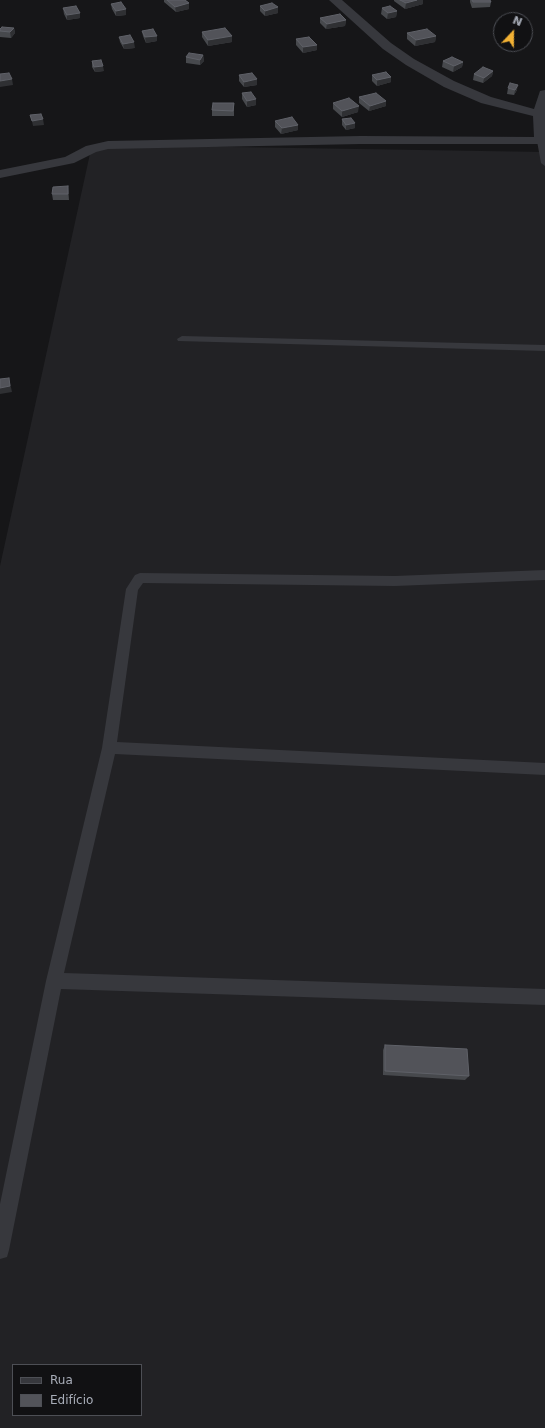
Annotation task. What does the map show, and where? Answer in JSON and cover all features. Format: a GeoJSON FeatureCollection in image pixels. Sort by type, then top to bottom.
{"type":"FeatureCollection","features":[{"type":"Feature","properties":{"kind":"street"},"geometry":{"type":"LineString","coordinates":[[335,0],[387,46],[410,62],[442,80],[486,100],[540,114]]}},
{"type":"Feature","properties":{"kind":"street"},"geometry":{"type":"LineString","coordinates":[[0,174],[69,160],[91,149],[108,145],[361,140],[541,141],[540,114],[545,94]]}},
{"type":"Feature","properties":{"kind":"lane"},"geometry":{"type":"LineString","coordinates":[[541,141],[545,163]]}},
{"type":"Feature","properties":{"kind":"lane"},"geometry":{"type":"LineString","coordinates":[[182,339],[545,348]]}},
{"type":"Feature","properties":{"kind":"lane"},"geometry":{"type":"LineString","coordinates":[[0,1250],[54,981],[109,748],[132,589],[140,578],[395,581],[545,575]]}},
{"type":"Feature","properties":{"kind":"lane"},"geometry":{"type":"LineString","coordinates":[[109,748],[545,769]]}},
{"type":"Feature","properties":{"kind":"lane"},"geometry":{"type":"LineString","coordinates":[[54,981],[545,997]]}},
{"type":"Feature","properties":{"kind":"shaded area"},"geometry":{"type":"Polygon","coordinates":[[[108,145],[545,152],[545,1428],[0,1428],[0,566],[91,149],[108,145]]]}},
{"type":"Feature","properties":{"kind":"building"},"geometry":{"type":"Polygon","coordinates":[[[167,0],[185,0],[189,3],[175,7],[167,0]]]}},
{"type":"Feature","properties":{"kind":"building"},"geometry":{"type":"Polygon","coordinates":[[[400,0],[417,0],[406,3],[400,0]]]}},
{"type":"Feature","properties":{"kind":"building"},"geometry":{"type":"Polygon","coordinates":[[[472,0],[490,0],[491,2],[473,2],[472,0]]]}},
{"type":"Feature","properties":{"kind":"building"},"geometry":{"type":"Polygon","coordinates":[[[121,2],[126,9],[116,11],[111,4],[121,2]]]}},
{"type":"Feature","properties":{"kind":"building"},"geometry":{"type":"Polygon","coordinates":[[[272,3],[278,7],[265,11],[260,6],[272,3]]]}},
{"type":"Feature","properties":{"kind":"building"},"geometry":{"type":"Polygon","coordinates":[[[76,6],[80,13],[67,15],[63,8],[76,6]]]}},
{"type":"Feature","properties":{"kind":"building"},"geometry":{"type":"Polygon","coordinates":[[[390,6],[397,11],[388,13],[382,8],[390,6]]]}},
{"type":"Feature","properties":{"kind":"building"},"geometry":{"type":"Polygon","coordinates":[[[340,14],[346,20],[327,24],[320,18],[340,14]]]}},
{"type":"Feature","properties":{"kind":"building"},"geometry":{"type":"Polygon","coordinates":[[[2,27],[14,28],[10,32],[0,31],[2,27]]]}},
{"type":"Feature","properties":{"kind":"building"},"geometry":{"type":"Polygon","coordinates":[[[225,28],[232,36],[208,40],[202,32],[225,28]]]}},
{"type":"Feature","properties":{"kind":"building"},"geometry":{"type":"Polygon","coordinates":[[[153,29],[157,36],[145,37],[142,31],[153,29]]]}},
{"type":"Feature","properties":{"kind":"building"},"geometry":{"type":"Polygon","coordinates":[[[427,29],[436,36],[416,40],[407,33],[427,29]]]}},
{"type":"Feature","properties":{"kind":"building"},"geometry":{"type":"Polygon","coordinates":[[[130,35],[134,42],[123,44],[119,37],[130,35]]]}},
{"type":"Feature","properties":{"kind":"building"},"geometry":{"type":"Polygon","coordinates":[[[309,37],[317,45],[303,47],[296,39],[309,37]]]}},
{"type":"Feature","properties":{"kind":"building"},"geometry":{"type":"Polygon","coordinates":[[[189,53],[203,55],[200,60],[186,57],[189,53]]]}},
{"type":"Feature","properties":{"kind":"building"},"geometry":{"type":"Polygon","coordinates":[[[452,57],[463,62],[454,66],[443,61],[452,57]]]}},
{"type":"Feature","properties":{"kind":"building"},"geometry":{"type":"Polygon","coordinates":[[[101,60],[103,66],[94,67],[92,61],[101,60]]]}},
{"type":"Feature","properties":{"kind":"building"},"geometry":{"type":"Polygon","coordinates":[[[483,67],[493,71],[484,78],[474,74],[483,67]]]}},
{"type":"Feature","properties":{"kind":"building"},"geometry":{"type":"Polygon","coordinates":[[[386,72],[391,77],[377,80],[372,75],[386,72]]]}},
{"type":"Feature","properties":{"kind":"building"},"geometry":{"type":"Polygon","coordinates":[[[9,73],[12,79],[0,81],[0,74],[9,73]]]}},
{"type":"Feature","properties":{"kind":"building"},"geometry":{"type":"Polygon","coordinates":[[[252,73],[257,79],[244,82],[239,75],[252,73]]]}},
{"type":"Feature","properties":{"kind":"building"},"geometry":{"type":"Polygon","coordinates":[[[510,83],[518,85],[515,90],[508,88],[510,83]]]}},
{"type":"Feature","properties":{"kind":"building"},"geometry":{"type":"Polygon","coordinates":[[[251,92],[256,99],[247,101],[242,93],[251,92]]]}},
{"type":"Feature","properties":{"kind":"building"},"geometry":{"type":"Polygon","coordinates":[[[376,93],[386,101],[370,106],[359,97],[376,93]]]}},
{"type":"Feature","properties":{"kind":"building"},"geometry":{"type":"Polygon","coordinates":[[[349,98],[359,106],[342,111],[333,103],[349,98]]]}},
{"type":"Feature","properties":{"kind":"building"},"geometry":{"type":"Polygon","coordinates":[[[213,103],[234,103],[233,111],[212,110],[213,103]]]}},
{"type":"Feature","properties":{"kind":"building"},"geometry":{"type":"Polygon","coordinates":[[[41,114],[43,119],[32,121],[30,115],[41,114]]]}},
{"type":"Feature","properties":{"kind":"building"},"geometry":{"type":"Polygon","coordinates":[[[292,117],[298,125],[282,128],[275,121],[292,117]]]}},
{"type":"Feature","properties":{"kind":"building"},"geometry":{"type":"Polygon","coordinates":[[[351,118],[355,123],[346,125],[342,119],[351,118]]]}},
{"type":"Feature","properties":{"kind":"building"},"geometry":{"type":"Polygon","coordinates":[[[68,186],[68,194],[52,194],[53,187],[68,186]]]}},
{"type":"Feature","properties":{"kind":"building"},"geometry":{"type":"Polygon","coordinates":[[[9,378],[10,386],[0,388],[0,379],[9,378]]]}},
{"type":"Feature","properties":{"kind":"building"},"geometry":{"type":"Polygon","coordinates":[[[385,1045],[467,1049],[469,1076],[385,1071],[385,1045]]]}}]}
